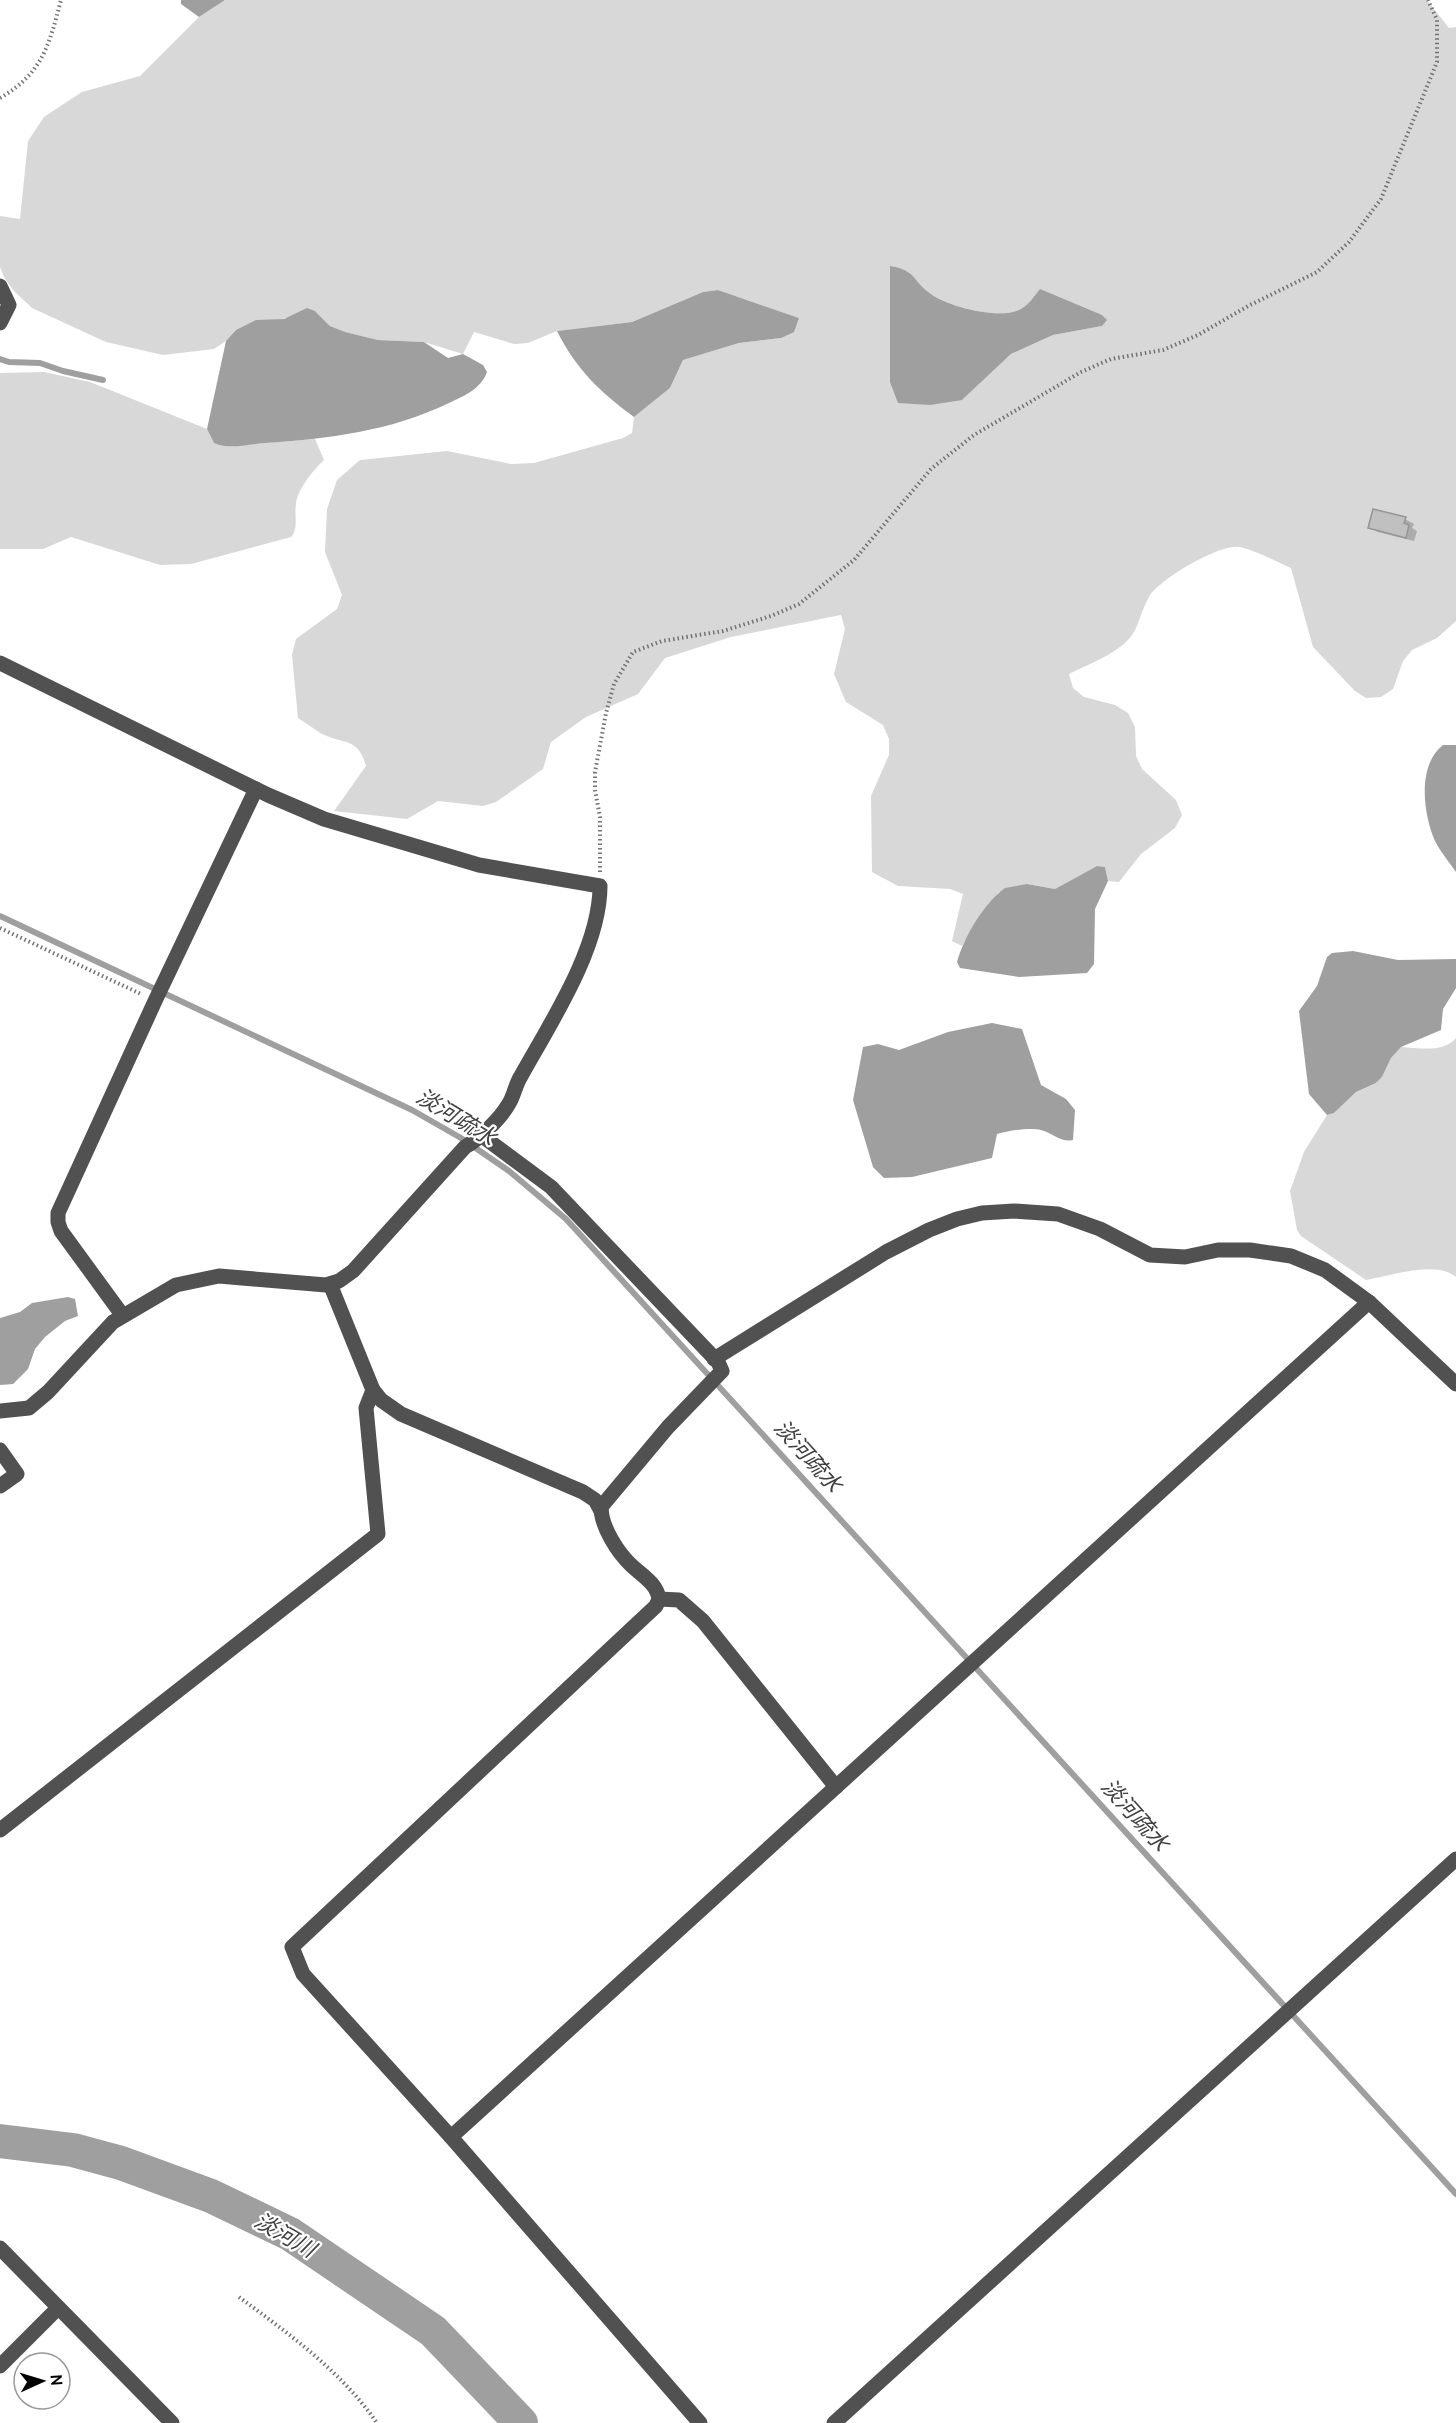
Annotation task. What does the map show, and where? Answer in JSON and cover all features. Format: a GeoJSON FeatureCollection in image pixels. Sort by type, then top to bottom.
{"type":"FeatureCollection","features":[{"type":"Feature","properties":{"kind":"street"},"geometry":{"type":"LineString","coordinates":[[0,286],[9,305],[0,323]]}},
{"type":"Feature","properties":{"kind":"street"},"geometry":{"type":"LineString","coordinates":[[0,663],[256,789],[324,819],[479,865],[600,886],[594,931],[572,983],[517,1082],[507,1107],[359,1265],[343,1279],[330,1284],[304,1285],[219,1276],[176,1285],[113,1322],[48,1392],[29,1408],[0,1411]]}},
{"type":"Feature","properties":{"kind":"street"},"geometry":{"type":"LineString","coordinates":[[123,1316],[62,1231],[58,1218],[60,1207],[256,789]]}},
{"type":"Feature","properties":{"kind":"street"},"geometry":{"type":"LineString","coordinates":[[474,1141],[551,1187],[722,1369],[715,1381],[668,1427],[618,1485],[603,1504],[601,1511]]}},
{"type":"Feature","properties":{"kind":"street"},"geometry":{"type":"LineString","coordinates":[[714,1359],[886,1252],[929,1230],[957,1219],[982,1213],[1014,1211],[1058,1214],[1100,1229],[1150,1255],[1185,1257],[1218,1250],[1250,1250],[1291,1256],[1325,1270],[1369,1302],[1456,1384]]}},
{"type":"Feature","properties":{"kind":"street"},"geometry":{"type":"LineString","coordinates":[[330,1284],[373,1390],[381,1400],[401,1414],[583,1492],[595,1500],[616,1546],[656,1588],[659,1599],[653,1610],[639,1624],[292,1947],[303,1974],[451,2137],[700,2423]]}},
{"type":"Feature","properties":{"kind":"street"},"geometry":{"type":"LineString","coordinates":[[451,2137],[1369,1302]]}},
{"type":"Feature","properties":{"kind":"street"},"geometry":{"type":"LineString","coordinates":[[0,1830],[378,1534],[366,1408],[373,1390]]}},
{"type":"Feature","properties":{"kind":"street"},"geometry":{"type":"LineString","coordinates":[[0,1450],[17,1474],[0,1486]]}},
{"type":"Feature","properties":{"kind":"street"},"geometry":{"type":"LineString","coordinates":[[659,1599],[678,1600],[702,1621],[837,1787]]}},
{"type":"Feature","properties":{"kind":"street"},"geometry":{"type":"LineString","coordinates":[[834,2423],[1456,1858]]}},
{"type":"Feature","properties":{"kind":"street"},"geometry":{"type":"LineString","coordinates":[[0,2248],[172,2423]]}},
{"type":"Feature","properties":{"kind":"street"},"geometry":{"type":"LineString","coordinates":[[0,2366],[58,2308]]}},
{"type":"Feature","properties":{"kind":"path"},"geometry":{"type":"LineString","coordinates":[[0,98],[25,80],[39,64],[50,40],[62,0]]}},
{"type":"Feature","properties":{"kind":"path"},"geometry":{"type":"LineString","coordinates":[[600,886],[600,817],[594,790],[595,772],[614,684],[633,652],[662,640],[723,631],[800,604],[854,560],[932,469],[975,435],[1081,372],[1111,359],[1163,350],[1317,272],[1349,242],[1381,199],[1437,62],[1437,20],[1428,0]]}},
{"type":"Feature","properties":{"kind":"path"},"geometry":{"type":"LineString","coordinates":[[0,928],[158,994]]}},
{"type":"Feature","properties":{"kind":"path"},"geometry":{"type":"LineString","coordinates":[[239,2297],[312,2351],[369,2411],[377,2423]]}},
{"type":"Feature","properties":{"kind":"shaded area"},"geometry":{"type":"Polygon","coordinates":[[[181,0],[225,0],[199,17],[181,4],[181,0]]]}},
{"type":"Feature","properties":{"kind":"shaded area"},"geometry":{"type":"Polygon","coordinates":[[[225,0],[1427,0],[1449,28],[1456,27],[1456,621],[1437,638],[1412,650],[1403,661],[1393,689],[1381,697],[1366,698],[1355,691],[1313,647],[1291,568],[1253,551],[1231,547],[1190,564],[1176,573],[1164,581],[1149,597],[1135,630],[1123,645],[1069,674],[1073,688],[1084,697],[1115,705],[1128,713],[1135,727],[1136,756],[1142,769],[1176,800],[1182,815],[1175,828],[1141,854],[1119,882],[1108,881],[1105,867],[1097,866],[1055,889],[1027,884],[999,892],[962,946],[952,941],[963,894],[950,889],[898,886],[872,872],[871,796],[889,755],[889,739],[883,725],[846,702],[834,674],[845,629],[841,615],[731,637],[665,658],[638,694],[586,717],[551,742],[543,769],[496,802],[483,806],[438,801],[407,819],[334,811],[366,766],[355,746],[322,734],[298,718],[292,655],[296,639],[337,609],[342,595],[325,552],[327,509],[337,480],[360,460],[447,451],[511,464],[534,463],[623,438],[632,433],[634,417],[670,388],[683,360],[739,343],[781,338],[799,318],[718,290],[703,292],[632,322],[557,331],[528,343],[514,344],[474,332],[463,354],[424,342],[378,340],[344,332],[330,326],[315,311],[236,330],[214,349],[163,355],[106,342],[32,308],[14,291],[0,267],[0,216],[20,219],[28,141],[44,117],[82,92],[140,76],[199,17],[225,0]],[[890,266],[962,400],[1011,354],[1053,335],[1102,326],[1040,289],[1025,307],[1016,311],[991,313],[963,308],[931,294],[910,273],[890,266]]]}},
{"type":"Feature","properties":{"kind":"shaded area"},"geometry":{"type":"Polygon","coordinates":[[[890,266],[910,273],[925,289],[939,299],[963,308],[991,313],[1016,311],[1026,305],[1040,289],[1102,315],[1107,320],[1102,326],[1053,335],[1011,354],[962,400],[930,405],[898,403],[890,382],[890,266]]]}},
{"type":"Feature","properties":{"kind":"shaded area"},"geometry":{"type":"Polygon","coordinates":[[[718,290],[799,318],[794,332],[781,338],[739,343],[683,360],[670,388],[634,417],[590,379],[572,357],[557,331],[632,322],[703,292],[718,290]]]}},
{"type":"Feature","properties":{"kind":"shaded area"},"geometry":{"type":"Polygon","coordinates":[[[307,308],[315,311],[330,326],[345,332],[378,340],[424,342],[448,358],[463,354],[483,365],[487,372],[481,383],[460,398],[427,413],[382,427],[336,436],[289,441],[232,446],[214,443],[207,429],[226,341],[236,330],[256,320],[284,319],[307,308]]]}},
{"type":"Feature","properties":{"kind":"shaded area"},"geometry":{"type":"Polygon","coordinates":[[[44,372],[90,382],[207,429],[214,443],[231,446],[315,439],[324,460],[299,492],[296,504],[296,526],[291,537],[191,564],[160,565],[71,537],[43,549],[0,549],[0,373],[44,372]]]}},
{"type":"Feature","properties":{"kind":"shaded area"},"geometry":{"type":"Polygon","coordinates":[[[1443,745],[1456,745],[1456,872],[1435,841],[1425,804],[1429,765],[1443,745]]]}},
{"type":"Feature","properties":{"kind":"shaded area"},"geometry":{"type":"Polygon","coordinates":[[[1097,866],[1105,867],[1108,881],[1095,909],[1094,964],[1087,973],[1019,977],[960,968],[957,962],[970,932],[982,911],[1005,888],[1027,884],[1055,889],[1097,866]]]}},
{"type":"Feature","properties":{"kind":"shaded area"},"geometry":{"type":"Polygon","coordinates":[[[1353,951],[1398,960],[1456,959],[1456,988],[1443,1009],[1441,1030],[1401,1047],[1391,1058],[1382,1077],[1376,1083],[1356,1092],[1334,1113],[1327,1115],[1309,1094],[1299,1011],[1317,986],[1327,957],[1332,953],[1353,951]]]}},
{"type":"Feature","properties":{"kind":"shaded area"},"geometry":{"type":"Polygon","coordinates":[[[992,1023],[1022,1029],[1041,1085],[1066,1099],[1075,1110],[1073,1140],[1065,1140],[1036,1129],[997,1134],[992,1158],[912,1177],[884,1178],[873,1167],[853,1100],[863,1047],[878,1044],[899,1050],[948,1032],[992,1023]]]}},
{"type":"Feature","properties":{"kind":"shaded area"},"geometry":{"type":"Polygon","coordinates":[[[1456,1038],[1456,1277],[1448,1272],[1425,1269],[1366,1280],[1301,1236],[1297,1230],[1290,1191],[1304,1152],[1327,1115],[1334,1113],[1356,1092],[1376,1083],[1382,1077],[1391,1058],[1401,1047],[1438,1048],[1451,1043],[1456,1038]]]}},
{"type":"Feature","properties":{"kind":"shaded area"},"geometry":{"type":"Polygon","coordinates":[[[68,1297],[75,1299],[78,1316],[65,1321],[45,1337],[35,1349],[28,1369],[13,1384],[0,1385],[0,1318],[20,1312],[32,1303],[68,1297]]]}},
{"type":"Feature","properties":{"kind":"building"},"geometry":{"type":"Polygon","coordinates":[[[1373,509],[1406,517],[1404,523],[1409,525],[1406,538],[1368,528],[1373,509]]]}},
{"type":"Feature","properties":{"kind":"waterway"},"geometry":{"type":"LineString","coordinates":[[0,359],[9,362],[40,363],[103,380]]}},
{"type":"Feature","properties":{"kind":"waterway","name":"淡河疏水"},"geometry":{"type":"LineString","coordinates":[[0,916],[412,1110],[461,1138],[509,1171],[566,1219],[1456,2194]]}},
{"type":"Feature","properties":{"kind":"waterway","name":"淡河川"},"geometry":{"type":"LineString","coordinates":[[0,2141],[73,2150],[121,2163],[211,2196],[290,2234],[433,2331],[521,2423]]}}]}
